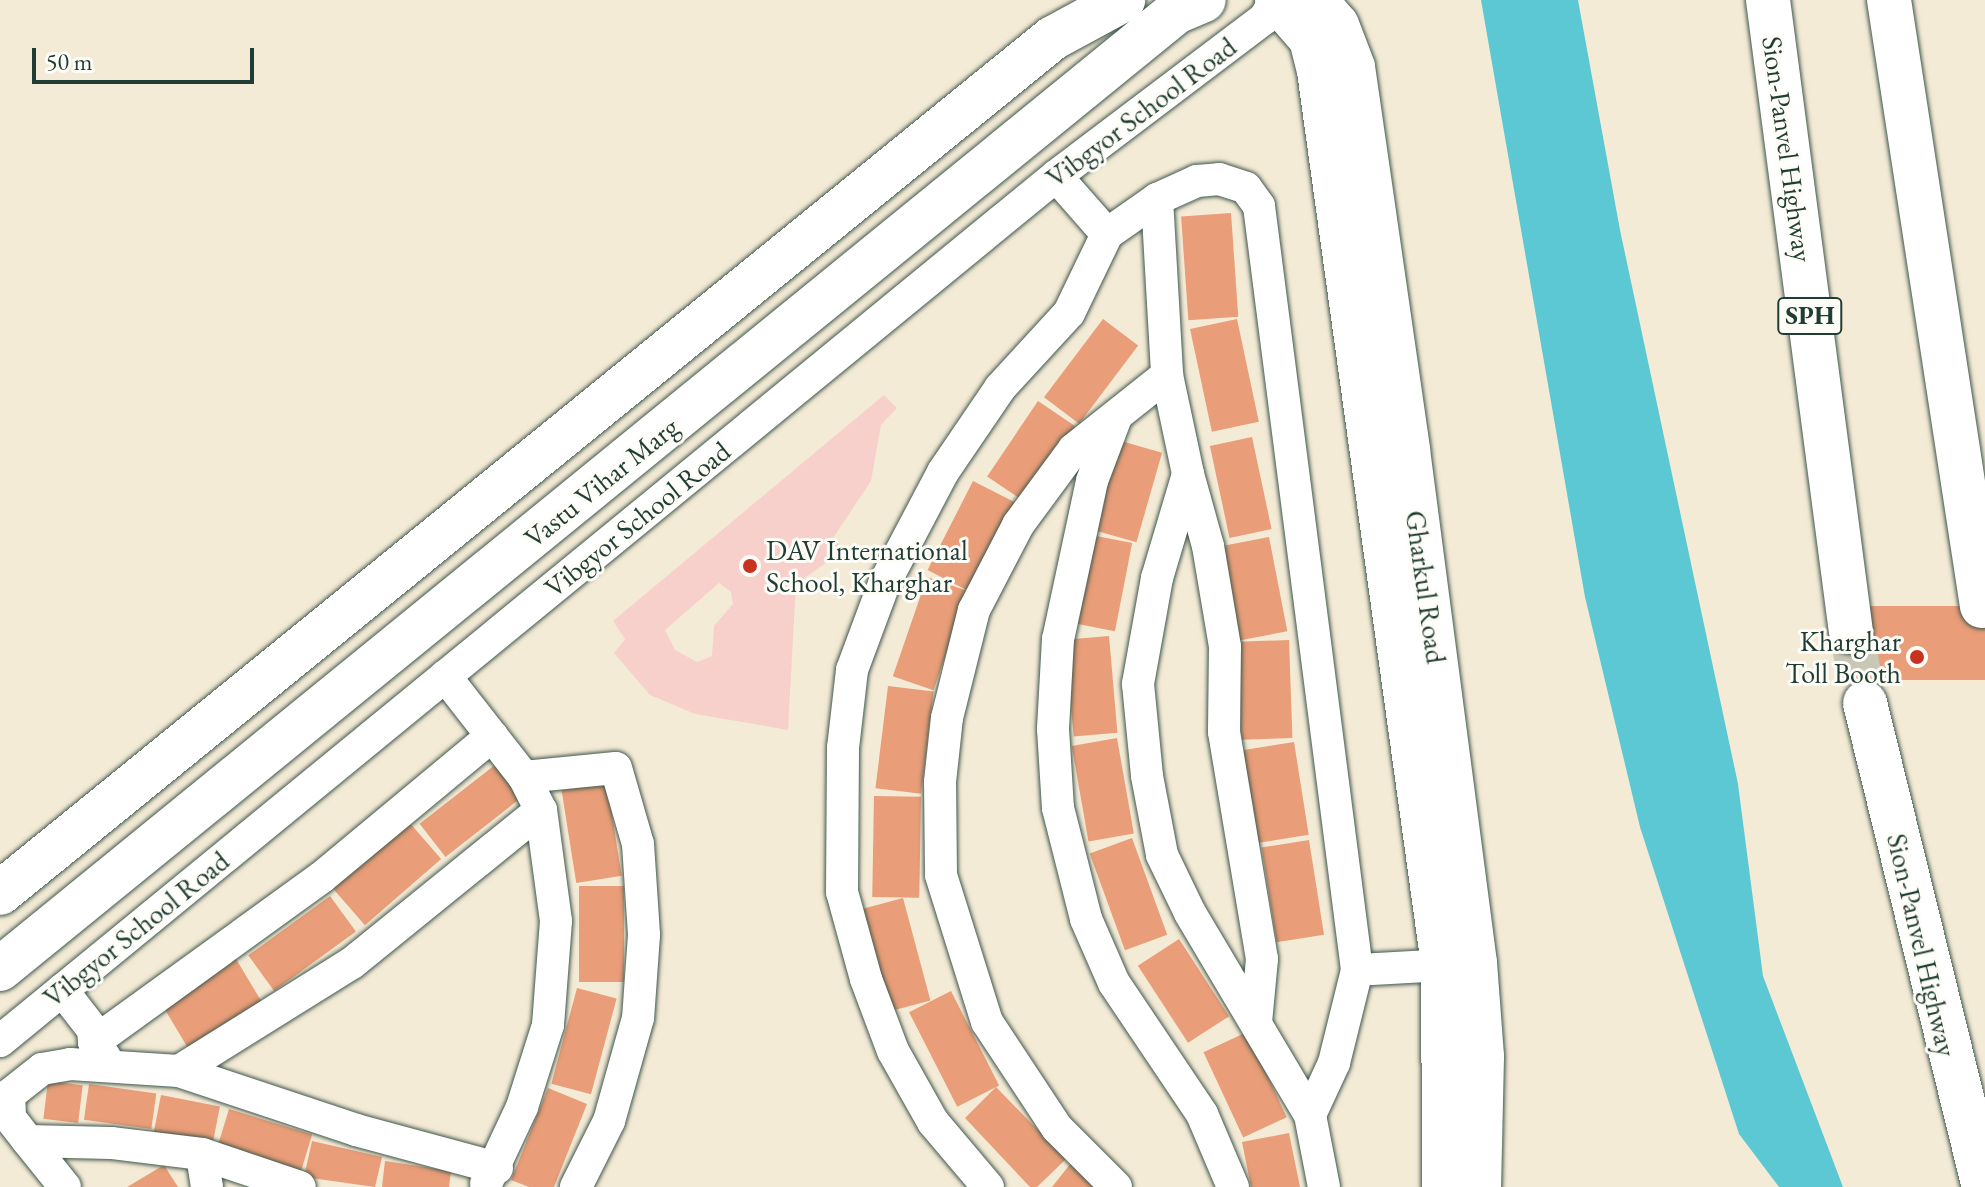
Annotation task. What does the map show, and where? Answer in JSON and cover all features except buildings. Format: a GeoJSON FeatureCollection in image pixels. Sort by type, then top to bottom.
{"type":"FeatureCollection","features":[{"type":"Feature","properties":{"kind":"main road"},"geometry":{"type":"LineString","coordinates":[[0,893],[1053,38],[1123,0]]}},
{"type":"Feature","properties":{"kind":"main road","name":"Vastu Vihar Marg"},"geometry":{"type":"LineString","coordinates":[[0,969],[1176,12],[1204,0]]}},
{"type":"Feature","properties":{"kind":"main road","name":"Sion-Panvel Highway"},"geometry":{"type":"LineString","coordinates":[[1768,0],[1851,632]]}},
{"type":"Feature","properties":{"kind":"main road"},"geometry":{"type":"LineString","coordinates":[[1889,0],[1982,606]]}},
{"type":"Feature","properties":{"kind":"main road","name":"Gharkul Road"},"geometry":{"type":"LineString","coordinates":[[1291,5],[1311,39],[1319,71],[1459,964],[1482,1057],[1479,1187]]}},
{"type":"Feature","properties":{"kind":"main road"},"geometry":{"type":"LineString","coordinates":[[776,263],[814,309]]}},
{"type":"Feature","properties":{"kind":"main road","name":"Sion-Panvel Highway"},"geometry":{"type":"LineString","coordinates":[[1865,703],[1984,1187]]}},
{"type":"Feature","properties":{"kind":"main road","name":"Gharkul Road"},"geometry":{"type":"LineString","coordinates":[[1444,1187],[1459,964]]}},
{"type":"Feature","properties":{"kind":"street","name":"Vibgyor School Road"},"geometry":{"type":"LineString","coordinates":[[0,1041],[1056,176],[1265,18],[1291,5]]}},
{"type":"Feature","properties":{"kind":"street"},"geometry":{"type":"LineString","coordinates":[[1056,176],[1107,234]]}},
{"type":"Feature","properties":{"kind":"street"},"geometry":{"type":"LineString","coordinates":[[988,1187],[933,1122],[893,1051],[866,979],[842,892],[843,748],[852,670],[884,584],[943,472],[1000,388],[1069,313],[1107,234],[1157,199],[1197,181],[1219,179],[1246,188],[1259,206],[1357,970],[1334,1063],[1310,1115]]}},
{"type":"Feature","properties":{"kind":"street"},"geometry":{"type":"LineString","coordinates":[[1157,199],[1167,375],[1188,474],[1208,546],[1225,647],[1224,732],[1262,959],[1256,1022]]}},
{"type":"Feature","properties":{"kind":"street"},"geometry":{"type":"LineString","coordinates":[[1116,1187],[1057,1128],[987,1022],[941,875],[940,782],[947,718],[974,610],[1018,525],[1074,449],[1167,375]]}},
{"type":"Feature","properties":{"kind":"street"},"geometry":{"type":"LineString","coordinates":[[1117,414],[1092,481],[1058,639],[1053,729],[1058,808],[1086,919],[1114,983],[1202,1114],[1233,1187]]}},
{"type":"Feature","properties":{"kind":"street"},"geometry":{"type":"LineString","coordinates":[[1188,474],[1157,578],[1138,684],[1147,776],[1162,855],[1190,913],[1310,1115],[1324,1187]]}},
{"type":"Feature","properties":{"kind":"street"},"geometry":{"type":"LineString","coordinates":[[57,995],[82,1038],[103,1055],[179,1071],[491,1177],[548,1025],[556,921],[541,810],[524,777],[445,676]]}},
{"type":"Feature","properties":{"kind":"street"},"geometry":{"type":"LineString","coordinates":[[65,1187],[10,1118],[9,1095],[42,1069],[103,1055],[492,736]]}},
{"type":"Feature","properties":{"kind":"street"},"geometry":{"type":"LineString","coordinates":[[524,777],[616,768],[638,844],[644,935],[638,1018],[609,1121],[576,1187]]}},
{"type":"Feature","properties":{"kind":"street"},"geometry":{"type":"LineString","coordinates":[[179,1071],[352,963],[541,810]]}},
{"type":"Feature","properties":{"kind":"street"},"geometry":{"type":"LineString","coordinates":[[1357,970],[1459,964]]}},
{"type":"Feature","properties":{"kind":"street"},"geometry":{"type":"LineString","coordinates":[[28,1141],[111,1143],[202,1154],[300,1187]]}},
{"type":"Feature","properties":{"kind":"street"},"geometry":{"type":"LineString","coordinates":[[202,1154],[207,1187]]}},
{"type":"Feature","properties":{"kind":"shaded area","name":"DAV International School, Kharghar"},"geometry":{"type":"Polygon","coordinates":[[[884,395],[897,408],[881,425],[871,481],[833,538],[844,550],[796,584],[788,730],[695,714],[650,695],[614,653],[625,639],[613,621],[884,395]],[[719,583],[665,630],[675,650],[697,662],[712,656],[714,626],[733,604],[731,592],[719,583]]]}},
{"type":"Feature","properties":{"kind":"water"},"geometry":{"type":"Polygon","coordinates":[[[1481,0],[1578,0],[1620,230],[1738,784],[1763,976],[1843,1187],[1779,1187],[1739,1134],[1640,827],[1585,597],[1481,0]]]}},
{"type":"Feature","properties":{"kind":"tunnel"},"geometry":{"type":"LineString","coordinates":[[1851,632],[1865,703]]}},
{"type":"Feature","properties":{"kind":"place","name":"DAV International School, Kharghar"},"geometry":{"type":"Point","coordinates":[750,566]}},
{"type":"Feature","properties":{"kind":"place","name":"Kharghar Toll Booth"},"geometry":{"type":"Point","coordinates":[1917,657]}}]}
